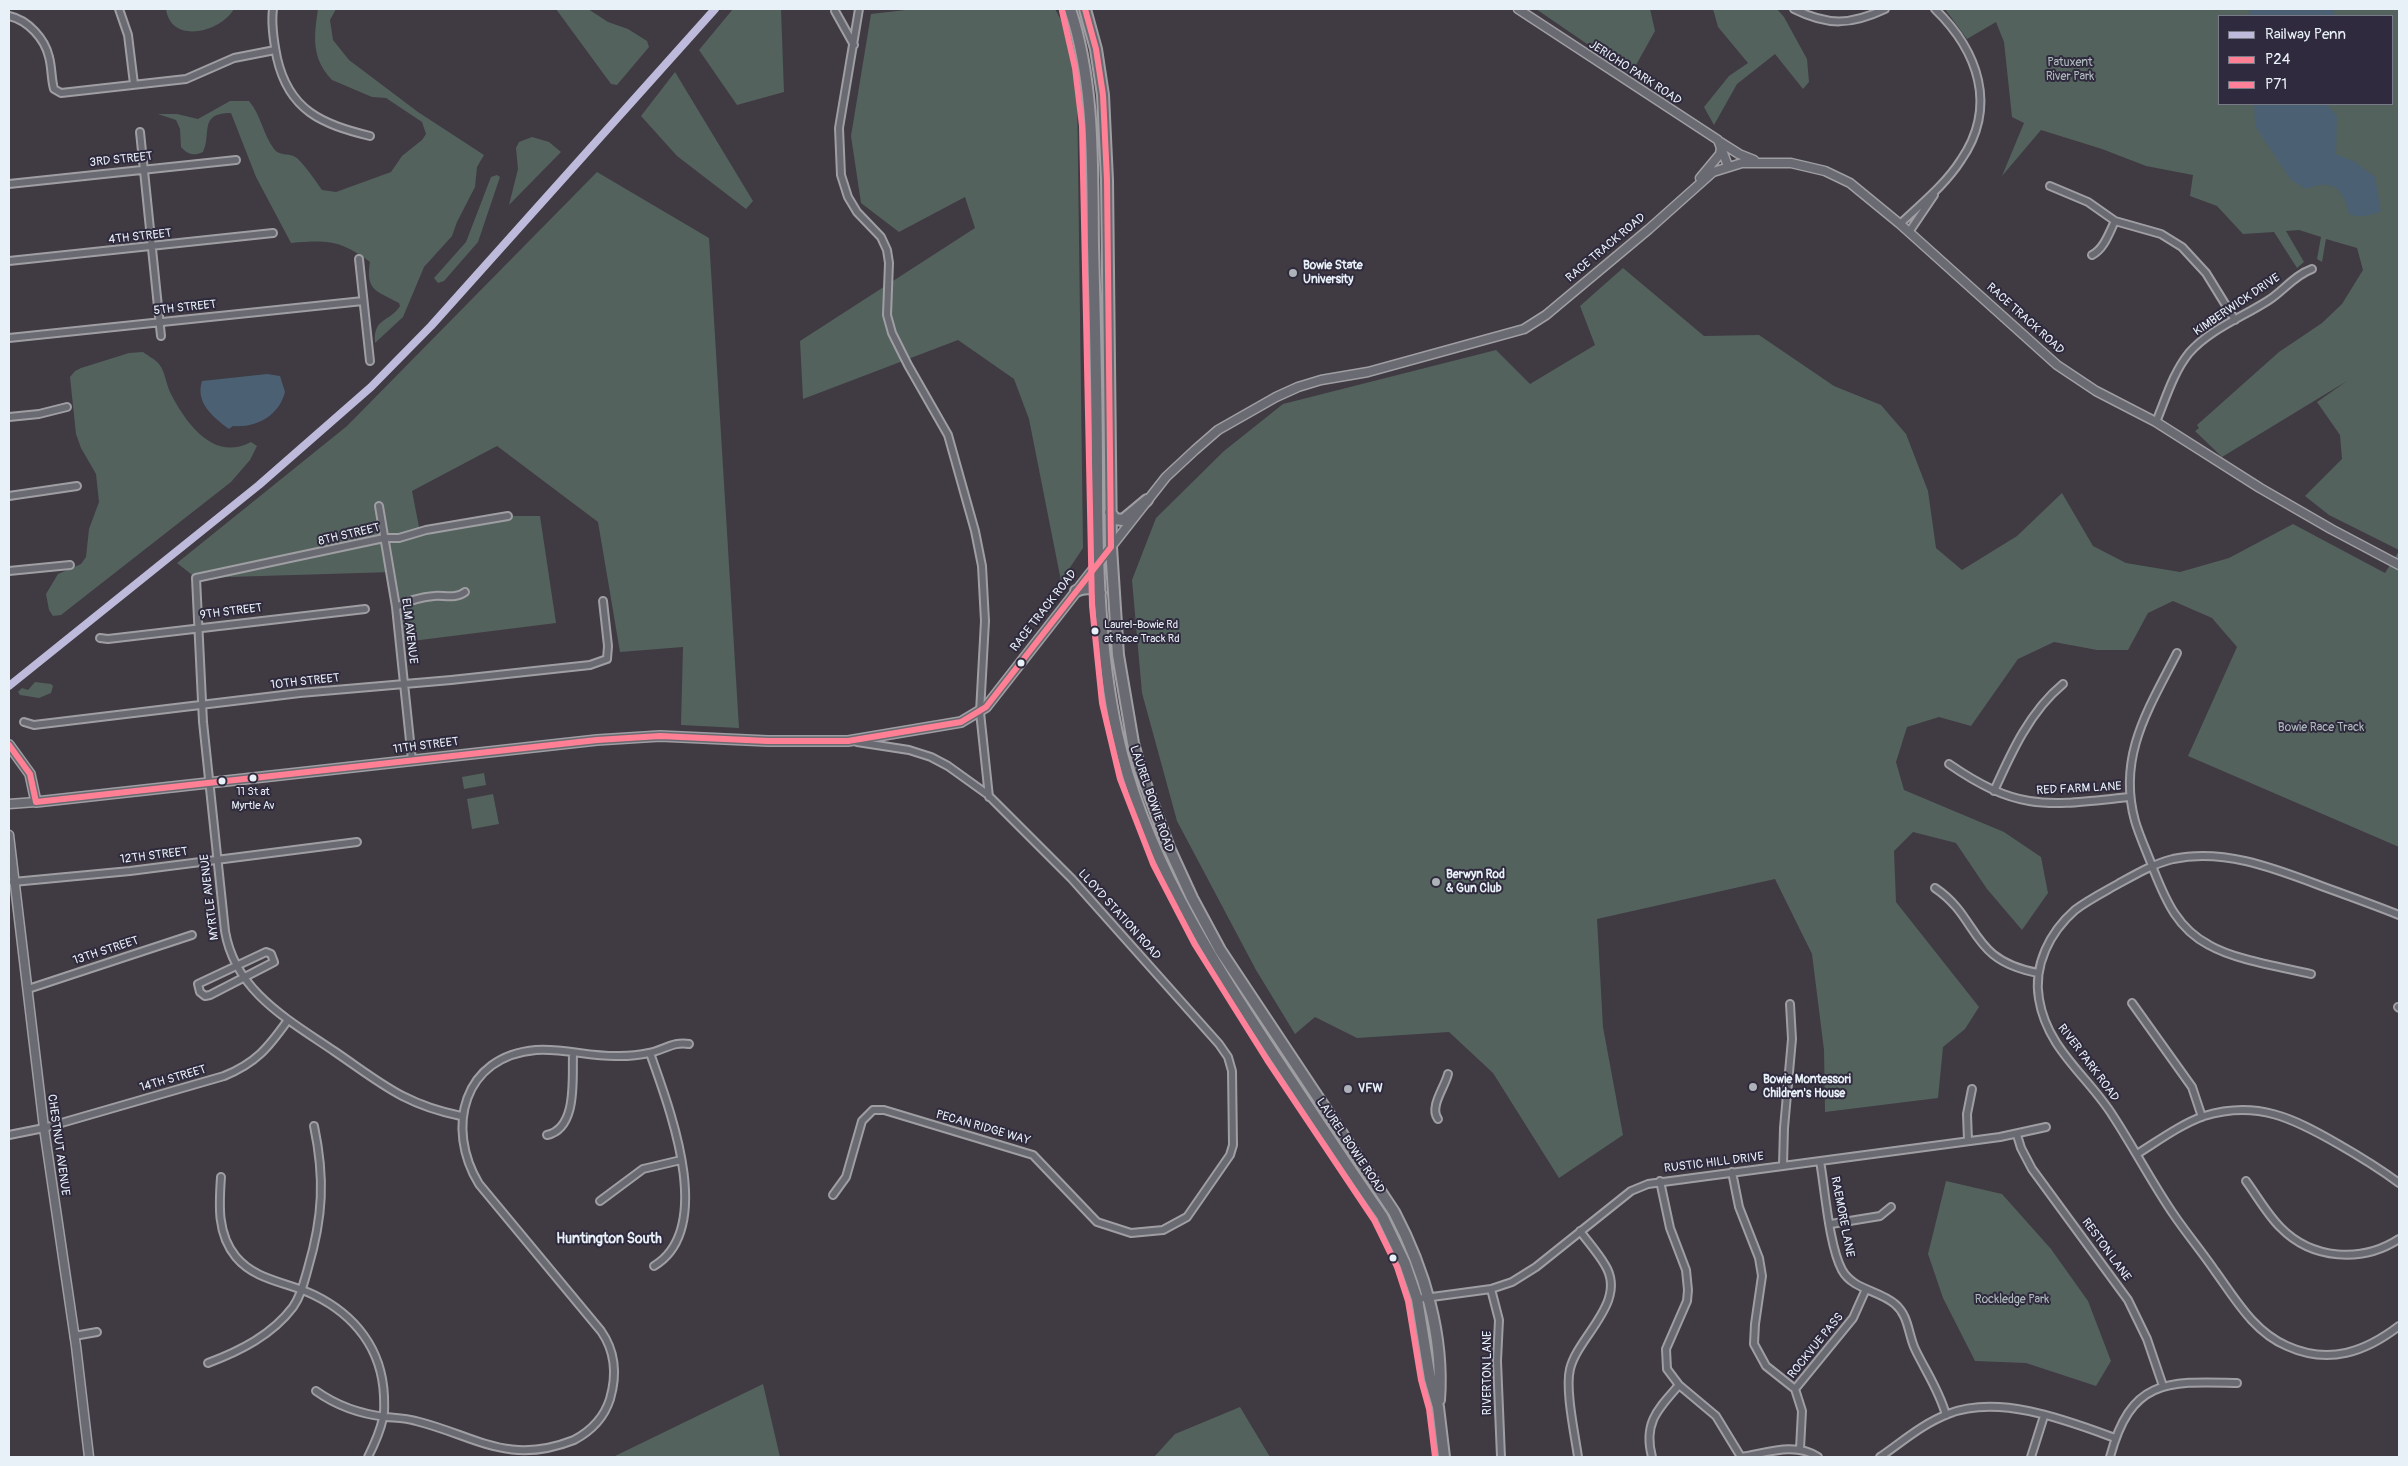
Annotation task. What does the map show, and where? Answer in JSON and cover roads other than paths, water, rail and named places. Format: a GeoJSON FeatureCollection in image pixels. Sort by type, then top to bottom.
{"type":"FeatureCollection","features":[{"type":"Feature","properties":{"kind":"main road","name":"LAUREL BOWIE ROAD"},"geometry":{"type":"LineString","coordinates":[[1070,9],[1083,58],[1090,134],[1100,593],[1109,692],[1117,735],[1140,813],[1162,866],[1212,960],[1382,1216],[1423,1298]]}},
{"type":"Feature","properties":{"kind":"main road","name":"LAUREL BOWIE ROAD"},"geometry":{"type":"LineString","coordinates":[[1084,9],[1096,49],[1103,95],[1107,199],[1111,546],[1117,647],[1126,714],[1140,769],[1169,848],[1192,898],[1220,950],[1394,1212],[1413,1252],[1423,1298],[1430,1379],[1438,1407],[1444,1457]]}},
{"type":"Feature","properties":{"kind":"main road"},"geometry":{"type":"LineString","coordinates":[[1110,512],[1115,519],[1123,520],[1147,500]]}},
{"type":"Feature","properties":{"kind":"main road","name":"RACE TRACK ROAD"},"geometry":{"type":"LineString","coordinates":[[848,741],[953,724],[980,712],[1111,546]]}},
{"type":"Feature","properties":{"kind":"main road"},"geometry":{"type":"LineString","coordinates":[[1076,591],[1085,587],[1092,588],[1100,593]]}},
{"type":"Feature","properties":{"kind":"main road","name":"11TH STREET"},"geometry":{"type":"LineString","coordinates":[[36,802],[626,738],[683,737],[768,741],[848,741]]}},
{"type":"Feature","properties":{"kind":"main road"},"geometry":{"type":"LineString","coordinates":[[9,745],[30,774],[36,802]]}},
{"type":"Feature","properties":{"kind":"street"},"geometry":{"type":"LineString","coordinates":[[119,9],[128,35],[134,84]]}},
{"type":"Feature","properties":{"kind":"street"},"geometry":{"type":"LineString","coordinates":[[273,9],[275,50],[283,80],[300,106],[321,120],[370,136]]}},
{"type":"Feature","properties":{"kind":"street"},"geometry":{"type":"LineString","coordinates":[[859,9],[839,128],[839,156],[843,184],[857,212],[881,237],[887,250],[889,263],[887,315],[899,348],[948,435],[975,531],[982,566],[985,621],[980,712],[988,796]]}},
{"type":"Feature","properties":{"kind":"street","name":"JERICHO PARK ROAD"},"geometry":{"type":"LineString","coordinates":[[1518,9],[1719,143],[1738,154],[1764,162]]}},
{"type":"Feature","properties":{"kind":"street"},"geometry":{"type":"LineString","coordinates":[[1794,9],[1822,20],[1840,22],[1856,20],[1885,9]]}},
{"type":"Feature","properties":{"kind":"street"},"geometry":{"type":"LineString","coordinates":[[1900,224],[1936,190],[1961,161],[1971,143],[1978,118],[1980,97],[1978,76],[1970,54],[1961,37],[1935,9]]}},
{"type":"Feature","properties":{"kind":"street"},"geometry":{"type":"LineString","coordinates":[[835,10],[854,45]]}},
{"type":"Feature","properties":{"kind":"street"},"geometry":{"type":"LineString","coordinates":[[9,16],[23,22],[41,38],[49,57],[52,81],[56,92]]}},
{"type":"Feature","properties":{"kind":"street"},"geometry":{"type":"LineString","coordinates":[[56,92],[66,93],[186,79],[234,58],[275,50]]}},
{"type":"Feature","properties":{"kind":"street"},"geometry":{"type":"LineString","coordinates":[[51,97],[56,92]]}},
{"type":"Feature","properties":{"kind":"street"},"geometry":{"type":"LineString","coordinates":[[140,132],[161,336]]}},
{"type":"Feature","properties":{"kind":"street"},"geometry":{"type":"LineString","coordinates":[[1719,143],[1728,166]]}},
{"type":"Feature","properties":{"kind":"street"},"geometry":{"type":"LineString","coordinates":[[1694,189],[1696,182],[1720,154],[1719,143]]}},
{"type":"Feature","properties":{"kind":"street","name":"3RD STREET"},"geometry":{"type":"LineString","coordinates":[[9,184],[144,168],[236,160]]}},
{"type":"Feature","properties":{"kind":"street","name":"RACE TRACK ROAD"},"geometry":{"type":"LineString","coordinates":[[1111,546],[1147,500],[1177,466],[1218,430],[1276,397],[1298,387],[1321,380],[1377,370],[1510,333],[1534,324],[1649,230],[1713,172],[1742,163],[1764,162],[1800,165],[1841,178],[1900,224],[2057,365],[2096,391],[2156,422],[2319,522],[2399,565]]}},
{"type":"Feature","properties":{"kind":"street"},"geometry":{"type":"LineString","coordinates":[[2050,186],[2088,202],[2116,221],[2161,234],[2182,247],[2206,273],[2235,320]]}},
{"type":"Feature","properties":{"kind":"street"},"geometry":{"type":"LineString","coordinates":[[1909,232],[1936,190]]}},
{"type":"Feature","properties":{"kind":"street"},"geometry":{"type":"LineString","coordinates":[[2092,255],[2097,253],[2116,221]]}},
{"type":"Feature","properties":{"kind":"street","name":"4TH STREET"},"geometry":{"type":"LineString","coordinates":[[9,261],[273,233]]}},
{"type":"Feature","properties":{"kind":"street"},"geometry":{"type":"LineString","coordinates":[[359,259],[370,361]]}},
{"type":"Feature","properties":{"kind":"street","name":"KIMBERWICK DRIVE"},"geometry":{"type":"LineString","coordinates":[[2156,422],[2171,382],[2188,354],[2202,341],[2277,294],[2296,276],[2312,268]]}},
{"type":"Feature","properties":{"kind":"street","name":"5TH STREET"},"geometry":{"type":"LineString","coordinates":[[9,338],[363,301]]}},
{"type":"Feature","properties":{"kind":"street"},"geometry":{"type":"LineString","coordinates":[[9,417],[44,413],[66,407]]}},
{"type":"Feature","properties":{"kind":"street"},"geometry":{"type":"LineString","coordinates":[[9,496],[77,486]]}},
{"type":"Feature","properties":{"kind":"street","name":"ELM AVENUE"},"geometry":{"type":"LineString","coordinates":[[379,506],[396,607],[412,760]]}},
{"type":"Feature","properties":{"kind":"street","name":"8TH STREET"},"geometry":{"type":"LineString","coordinates":[[196,578],[384,538],[399,538],[426,530],[508,516]]}},
{"type":"Feature","properties":{"kind":"street"},"geometry":{"type":"LineString","coordinates":[[9,571],[70,565]]}},
{"type":"Feature","properties":{"kind":"street","name":"MYRTLE AVENUE"},"geometry":{"type":"LineString","coordinates":[[196,578],[202,706],[225,936],[228,949],[244,978],[267,1004],[288,1020],[390,1091],[423,1106],[461,1116]]}},
{"type":"Feature","properties":{"kind":"street"},"geometry":{"type":"LineString","coordinates":[[396,607],[416,599],[434,596],[460,596],[465,592]]}},
{"type":"Feature","properties":{"kind":"street","name":"10TH STREET"},"geometry":{"type":"LineString","coordinates":[[24,722],[34,725],[300,693],[590,665],[607,659],[608,646],[603,601]]}},
{"type":"Feature","properties":{"kind":"street","name":"9TH STREET"},"geometry":{"type":"LineString","coordinates":[[100,638],[108,639],[365,608]]}},
{"type":"Feature","properties":{"kind":"street"},"geometry":{"type":"LineString","coordinates":[[2177,653],[2141,723],[2131,758],[2130,797],[2135,820],[2168,905],[2179,921],[2196,937],[2223,952],[2311,974]]}},
{"type":"Feature","properties":{"kind":"street"},"geometry":{"type":"LineString","coordinates":[[1994,791],[2021,736],[2049,696],[2063,684]]}},
{"type":"Feature","properties":{"kind":"street","name":"LLOYD STATION ROAD"},"geometry":{"type":"LineString","coordinates":[[848,741],[909,750],[931,757],[948,766],[988,796],[1072,879],[1219,1044],[1228,1058],[1232,1071],[1233,1145],[1230,1154],[1202,1198]]}},
{"type":"Feature","properties":{"kind":"street","name":"RED FARM LANE"},"geometry":{"type":"LineString","coordinates":[[1949,764],[1976,783],[2013,799],[2049,804],[2130,797]]}},
{"type":"Feature","properties":{"kind":"street","name":"11TH STREET"},"geometry":{"type":"LineString","coordinates":[[9,804],[36,802]]}},
{"type":"Feature","properties":{"kind":"street","name":"CHESTNUT AVENUE"},"geometry":{"type":"LineString","coordinates":[[9,835],[44,1128],[74,1336],[89,1457]]}},
{"type":"Feature","properties":{"kind":"street","name":"12TH STREET"},"geometry":{"type":"LineString","coordinates":[[14,882],[130,871],[357,842]]}},
{"type":"Feature","properties":{"kind":"street","name":"RIVER PARK ROAD"},"geometry":{"type":"LineString","coordinates":[[2399,916],[2254,862],[2200,857],[2174,859],[2152,866],[2082,904],[2067,918],[2050,940],[2038,973],[2039,1000],[2048,1032],[2102,1100],[2191,1240],[2259,1329],[2289,1348],[2315,1354],[2346,1354],[2370,1346],[2399,1326]]}},
{"type":"Feature","properties":{"kind":"street"},"geometry":{"type":"LineString","coordinates":[[1934,888],[1948,897],[1982,946],[1994,957],[2010,966],[2038,973]]}},
{"type":"Feature","properties":{"kind":"street","name":"13TH STREET"},"geometry":{"type":"LineString","coordinates":[[28,989],[192,936]]}},
{"type":"Feature","properties":{"kind":"street"},"geometry":{"type":"LineString","coordinates":[[266,952],[273,958],[274,962],[210,995],[205,996],[200,992],[198,984],[236,965],[266,952]]}},
{"type":"Feature","properties":{"kind":"street"},"geometry":{"type":"LineString","coordinates":[[2132,1003],[2192,1087],[2202,1117]]}},
{"type":"Feature","properties":{"kind":"street"},"geometry":{"type":"LineString","coordinates":[[1783,1165],[1784,1128],[1792,1049],[1790,1004]]}},
{"type":"Feature","properties":{"kind":"street","name":"14TH STREET"},"geometry":{"type":"LineString","coordinates":[[9,1135],[44,1128],[179,1090],[241,1069],[262,1054],[288,1020]]}},
{"type":"Feature","properties":{"kind":"street"},"geometry":{"type":"LineString","coordinates":[[316,1391],[339,1406],[427,1424],[496,1452],[509,1454],[537,1454],[567,1444],[590,1430],[605,1412],[611,1394],[613,1359],[606,1338],[479,1184],[466,1160],[461,1132],[461,1116],[475,1084],[486,1071],[516,1054],[537,1050],[618,1056],[650,1053],[680,1042],[689,1044]]}},
{"type":"Feature","properties":{"kind":"street"},"geometry":{"type":"LineString","coordinates":[[650,1053],[673,1122],[681,1160],[686,1199],[685,1217],[672,1248],[663,1261],[654,1266]]}},
{"type":"Feature","properties":{"kind":"street"},"geometry":{"type":"LineString","coordinates":[[547,1135],[559,1130],[567,1116],[573,1054]]}},
{"type":"Feature","properties":{"kind":"street"},"geometry":{"type":"LineString","coordinates":[[1438,1119],[1436,1107],[1448,1074]]}},
{"type":"Feature","properties":{"kind":"street"},"geometry":{"type":"LineString","coordinates":[[1968,1141],[1967,1114],[1972,1089]]}},
{"type":"Feature","properties":{"kind":"street","name":"PECAN RIDGE WAY"},"geometry":{"type":"LineString","coordinates":[[834,1195],[846,1177],[862,1122],[868,1112],[878,1110],[1033,1155],[1097,1222],[1115,1230],[1139,1233],[1163,1230],[1187,1216],[1202,1198]]}},
{"type":"Feature","properties":{"kind":"street"},"geometry":{"type":"LineString","coordinates":[[2137,1154],[2202,1117],[2230,1110],[2252,1110],[2278,1114],[2299,1122],[2399,1183]]}},
{"type":"Feature","properties":{"kind":"street"},"geometry":{"type":"LineString","coordinates":[[208,1363],[234,1353],[266,1333],[290,1310],[302,1290],[316,1241],[322,1210],[322,1170],[314,1126]]}},
{"type":"Feature","properties":{"kind":"street","name":"RUSTIC HILL DRIVE"},"geometry":{"type":"LineString","coordinates":[[1423,1298],[1503,1286],[1522,1276],[1631,1191],[1660,1181],[1968,1141],[2017,1134],[2046,1127]]}},
{"type":"Feature","properties":{"kind":"street","name":"RESTON LANE"},"geometry":{"type":"LineString","coordinates":[[2017,1134],[2021,1148],[2032,1169],[2115,1280],[2132,1307],[2147,1340],[2163,1386]]}},
{"type":"Feature","properties":{"kind":"street"},"geometry":{"type":"LineString","coordinates":[[600,1201],[643,1169],[681,1160]]}},
{"type":"Feature","properties":{"kind":"street","name":"RAEMORE LANE"},"geometry":{"type":"LineString","coordinates":[[1820,1161],[1835,1251],[1842,1270],[1852,1282],[1892,1301],[1902,1312],[1915,1349],[1937,1388],[1946,1415]]}},
{"type":"Feature","properties":{"kind":"street"},"geometry":{"type":"LineString","coordinates":[[1732,1172],[1739,1207],[1759,1258],[1762,1276],[1754,1330],[1756,1350],[1766,1366],[1795,1389],[1802,1411],[1800,1449]]}},
{"type":"Feature","properties":{"kind":"street"},"geometry":{"type":"LineString","coordinates":[[221,1177],[220,1214],[222,1226],[235,1256],[250,1270],[302,1290],[344,1313],[367,1338],[381,1373],[384,1416],[368,1457]]}},
{"type":"Feature","properties":{"kind":"street"},"geometry":{"type":"LineString","coordinates":[[1660,1181],[1670,1228],[1684,1262],[1688,1280],[1686,1301],[1665,1353],[1667,1369],[1679,1385],[1716,1416],[1741,1457],[1800,1449],[1818,1457]]}},
{"type":"Feature","properties":{"kind":"street"},"geometry":{"type":"LineString","coordinates":[[2246,1181],[2279,1227],[2302,1244],[2314,1249],[2328,1254],[2357,1255],[2372,1252],[2399,1239]]}},
{"type":"Feature","properties":{"kind":"street"},"geometry":{"type":"LineString","coordinates":[[1831,1224],[1880,1216],[1891,1207]]}},
{"type":"Feature","properties":{"kind":"street"},"geometry":{"type":"LineString","coordinates":[[1578,1457],[1569,1373],[1578,1349],[1604,1309],[1611,1286],[1606,1266],[1580,1231]]}},
{"type":"Feature","properties":{"kind":"street","name":"RIVERTON LANE"},"geometry":{"type":"LineString","coordinates":[[1491,1289],[1499,1320],[1497,1361],[1501,1457]]}},
{"type":"Feature","properties":{"kind":"street","name":"ROCKVUE PASS"},"geometry":{"type":"LineString","coordinates":[[1795,1389],[1846,1329],[1858,1311],[1866,1289]]}},
{"type":"Feature","properties":{"kind":"street"},"geometry":{"type":"LineString","coordinates":[[74,1336],[97,1332]]}},
{"type":"Feature","properties":{"kind":"street"},"geometry":{"type":"LineString","coordinates":[[2110,1457],[2115,1438],[2133,1406],[2144,1397],[2163,1386],[2182,1382],[2237,1383]]}},
{"type":"Feature","properties":{"kind":"street"},"geometry":{"type":"LineString","coordinates":[[1652,1457],[1649,1435],[1653,1416],[1679,1385]]}},
{"type":"Feature","properties":{"kind":"street"},"geometry":{"type":"LineString","coordinates":[[1884,1456],[1922,1426],[1946,1415],[1963,1410],[1992,1406],[2044,1416],[2115,1438]]}},
{"type":"Feature","properties":{"kind":"street"},"geometry":{"type":"LineString","coordinates":[[2031,1457],[2044,1416]]}},
{"type":"Feature","properties":{"kind":"water"},"geometry":{"type":"Polygon","coordinates":[[[2249,9],[2333,9],[2335,15],[2250,15],[2249,9]]]}},
{"type":"Feature","properties":{"kind":"water"},"geometry":{"type":"Polygon","coordinates":[[[2254,105],[2327,105],[2337,116],[2336,154],[2355,162],[2375,177],[2381,211],[2365,216],[2349,214],[2343,197],[2335,188],[2323,185],[2306,189],[2291,180],[2255,126],[2254,105]]]}},
{"type":"Feature","properties":{"kind":"water"},"geometry":{"type":"Polygon","coordinates":[[[267,374],[280,376],[285,392],[278,408],[265,419],[250,425],[233,426],[229,429],[217,420],[203,403],[200,389],[202,381],[267,374]]]}},
{"type":"Feature","properties":{"kind":"rail line","name":"Penn"},"geometry":{"type":"LineString","coordinates":[[9,686],[259,485],[371,387],[431,326],[715,9]]}},
{"type":"Feature","properties":{"kind":"place","name":"Bowie State University"},"geometry":{"type":"Point","coordinates":[1293,273]}},
{"type":"Feature","properties":{"kind":"place","name":"Laurel-Bowie Rd at Race Track Rd"},"geometry":{"type":"Point","coordinates":[1095,631]}},
{"type":"Feature","properties":{"kind":"place","name":"11 St at Myrtle Av"},"geometry":{"type":"Point","coordinates":[253,778]}},
{"type":"Feature","properties":{"kind":"place","name":"Berwyn Rod & Gun Club"},"geometry":{"type":"Point","coordinates":[1436,882]}},
{"type":"Feature","properties":{"kind":"place","name":"Bowie Montessori Children's House"},"geometry":{"type":"Point","coordinates":[1753,1087]}},
{"type":"Feature","properties":{"kind":"place","name":"VFW"},"geometry":{"type":"Point","coordinates":[1348,1089]}},
{"type":"Feature","properties":{"kind":"district","name":"Huntington South"},"geometry":{"type":"Point","coordinates":[609,1239]}},
{"type":"Feature","properties":{"kind":"park label","name":"Patuxent River Park"},"geometry":{"type":"Point","coordinates":[2070,70]}},
{"type":"Feature","properties":{"kind":"park label","name":"Bowie Race Track"},"geometry":{"type":"Point","coordinates":[2321,728]}},
{"type":"Feature","properties":{"kind":"park label","name":"Rockledge Park"},"geometry":{"type":"Point","coordinates":[2012,1300]}}]}
